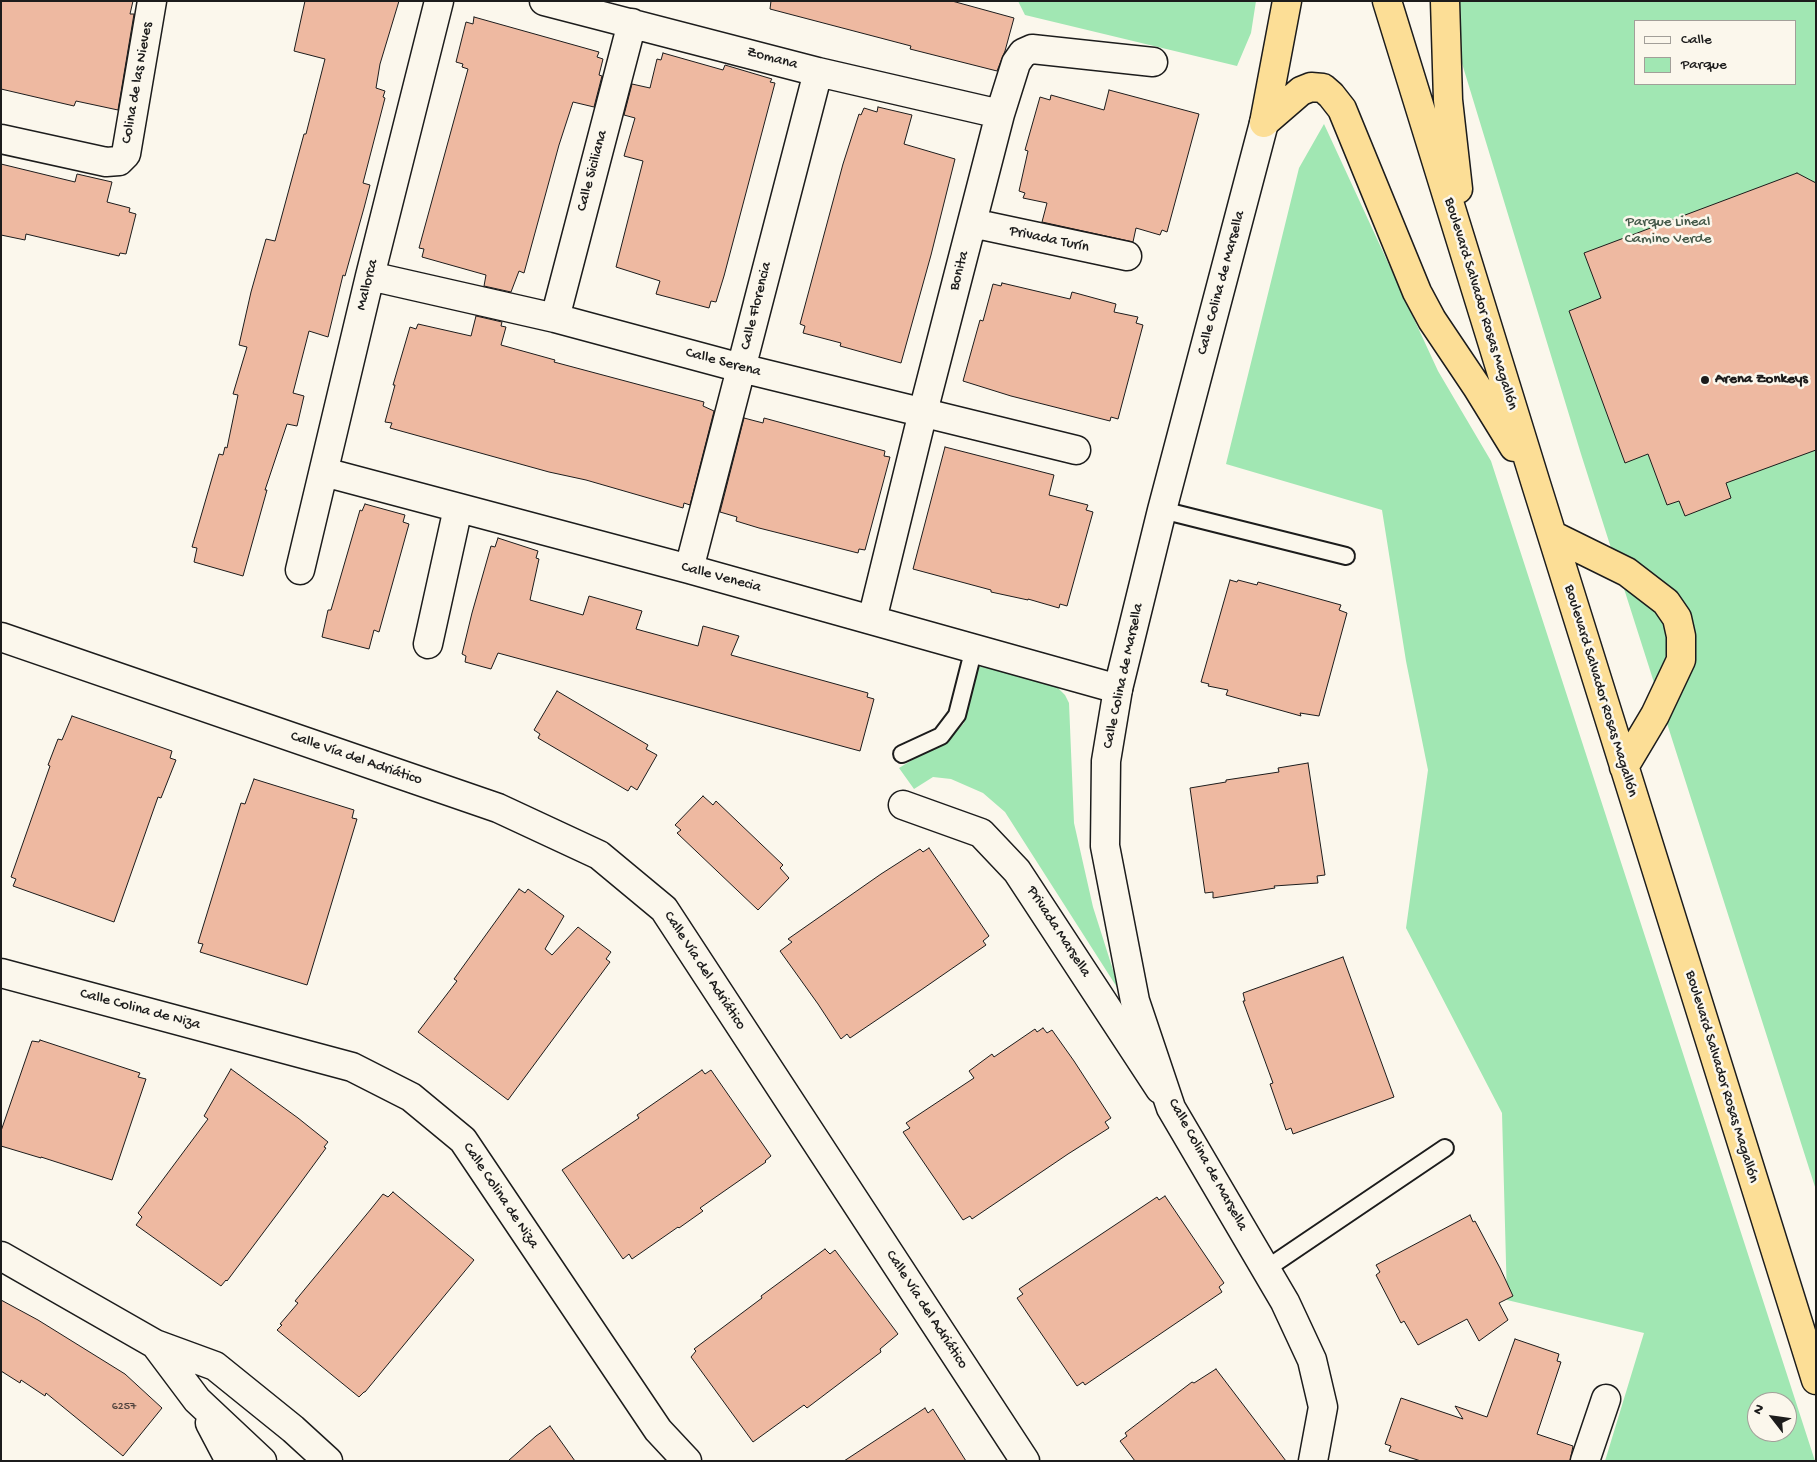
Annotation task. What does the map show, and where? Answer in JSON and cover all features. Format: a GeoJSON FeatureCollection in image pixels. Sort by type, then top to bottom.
{"type":"FeatureCollection","features":[{"type":"Feature","properties":{"kind":"highway"},"geometry":{"type":"LineString","coordinates":[[1264,123],[1287,1]]}},
{"type":"Feature","properties":{"kind":"highway","name":"Boulevard Salvador Rosas Magallón"},"geometry":{"type":"LineString","coordinates":[[1387,1],[1816,1380]]}},
{"type":"Feature","properties":{"kind":"highway"},"geometry":{"type":"LineString","coordinates":[[1445,1],[1448,100],[1466,257]]}},
{"type":"Feature","properties":{"kind":"highway"},"geometry":{"type":"LineString","coordinates":[[1264,123],[1301,91],[1311,87],[1323,88],[1332,95],[1342,109],[1398,249],[1428,313],[1477,387],[1536,484]]}},
{"type":"Feature","properties":{"kind":"highway"},"geometry":{"type":"LineString","coordinates":[[1552,535],[1627,572],[1666,602],[1677,618],[1681,636],[1680,660],[1655,715],[1624,767]]}},
{"type":"Feature","properties":{"kind":"street","name":"Colina de las Nieves"},"geometry":{"type":"LineString","coordinates":[[1,139],[106,162],[120,161],[126,154],[152,1]]}},
{"type":"Feature","properties":{"kind":"street","name":"Mallorca"},"geometry":{"type":"LineString","coordinates":[[300,570],[370,276],[440,1]]}},
{"type":"Feature","properties":{"kind":"street","name":"Zomana"},"geometry":{"type":"LineString","coordinates":[[544,1],[818,72],[1000,114]]}},
{"type":"Feature","properties":{"kind":"street","name":"Calle Siciliana"},"geometry":{"type":"LineString","coordinates":[[555,318],[632,23]]}},
{"type":"Feature","properties":{"kind":"street","name":"Bonita"},"geometry":{"type":"LineString","coordinates":[[872,620],[923,412],[1000,114],[1016,63],[1023,53],[1032,50],[1153,62]]}},
{"type":"Feature","properties":{"kind":"street","name":"Calle Florencia"},"geometry":{"type":"LineString","coordinates":[[689,570],[818,72]]}},
{"type":"Feature","properties":{"kind":"street","name":"Calle Colina de Marsella"},"geometry":{"type":"LineString","coordinates":[[1264,123],[1162,510],[1118,689],[1106,761],[1105,846],[1135,1002],[1172,1108],[1285,1302],[1312,1360],[1323,1407],[1313,1461]]}},
{"type":"Feature","properties":{"kind":"street","name":"Privada Turín"},"geometry":{"type":"LineString","coordinates":[[972,223],[1126,256]]}},
{"type":"Feature","properties":{"kind":"street","name":"Calle Serena"},"geometry":{"type":"LineString","coordinates":[[370,276],[555,318],[742,368],[1076,450]]}},
{"type":"Feature","properties":{"kind":"street","name":"Calle Venecia"},"geometry":{"type":"LineString","coordinates":[[324,472],[872,620],[1118,689]]}},
{"type":"Feature","properties":{"kind":"street"},"geometry":{"type":"LineString","coordinates":[[428,644],[458,508]]}},
{"type":"Feature","properties":{"kind":"street","name":"Calle Vía del Adriático"},"geometry":{"type":"LineString","coordinates":[[1,636],[498,808],[599,855],[664,909],[1025,1461]]}},
{"type":"Feature","properties":{"kind":"street","name":"Privada Marsella"},"geometry":{"type":"LineString","coordinates":[[903,805],[981,833],[1017,871],[1172,1108]]}},
{"type":"Feature","properties":{"kind":"street","name":"Calle Colina de Niza"},"geometry":{"type":"LineString","coordinates":[[1,973],[352,1067],[411,1097],[463,1140],[658,1430],[687,1461]]}},
{"type":"Feature","properties":{"kind":"street"},"geometry":{"type":"LineString","coordinates":[[1,1256],[155,1344],[214,1366],[293,1429],[328,1461]]}},
{"type":"Feature","properties":{"kind":"street"},"geometry":{"type":"LineString","coordinates":[[155,1344],[197,1400],[230,1461]]}},
{"type":"Feature","properties":{"kind":"street"},"geometry":{"type":"LineString","coordinates":[[1585,1461],[1606,1399]]}},
{"type":"Feature","properties":{"kind":"street"},"geometry":{"type":"LineString","coordinates":[[197,1400],[262,1461]]}},
{"type":"Feature","properties":{"kind":"lane"},"geometry":{"type":"LineString","coordinates":[[1162,510],[1346,556]]}},
{"type":"Feature","properties":{"kind":"lane"},"geometry":{"type":"LineString","coordinates":[[902,754],[941,736],[957,715],[974,648]]}},
{"type":"Feature","properties":{"kind":"lane"},"geometry":{"type":"LineString","coordinates":[[1266,1269],[1445,1148]]}},
{"type":"Feature","properties":{"kind":"green space"},"geometry":{"type":"Polygon","coordinates":[[[1018,1],[1256,1],[1251,33],[1237,66],[1025,15],[1018,1]]]}},
{"type":"Feature","properties":{"kind":"green space","name":"Parque Lineal Camino Verde"},"geometry":{"type":"Polygon","coordinates":[[[1443,1],[1816,1],[1816,1190],[1581,454],[1443,1]]]}},
{"type":"Feature","properties":{"kind":"green space"},"geometry":{"type":"Polygon","coordinates":[[[1324,124],[1438,371],[1491,461],[1793,1392],[1747,1392],[1747,1442],[1797,1442],[1797,1405],[1815,1461],[1605,1461],[1644,1333],[1507,1300],[1502,1113],[1406,928],[1428,770],[1406,661],[1382,510],[1226,464],[1299,168],[1324,124]]]}},
{"type":"Feature","properties":{"kind":"green space"},"geometry":{"type":"Polygon","coordinates":[[[976,666],[1042,678],[1055,685],[1065,695],[1069,703],[1074,823],[1093,907],[1120,992],[1005,812],[983,793],[951,779],[933,777],[914,789],[899,768],[954,734],[964,723],[976,666]]]}},
{"type":"Feature","properties":{"kind":"building"},"geometry":{"type":"Polygon","coordinates":[[[1,1],[133,1],[130,14],[134,14],[118,110],[76,101],[74,106],[1,89],[1,1]]]}},
{"type":"Feature","properties":{"kind":"building"},"geometry":{"type":"Polygon","coordinates":[[[305,1],[399,1],[380,64],[376,88],[385,91],[383,97],[385,98],[363,183],[370,185],[364,208],[345,276],[343,275],[328,337],[309,331],[293,393],[304,396],[297,426],[287,424],[265,490],[267,490],[243,576],[194,562],[197,548],[192,547],[219,454],[223,455],[225,447],[227,448],[238,395],[233,394],[247,347],[239,345],[251,292],[266,239],[275,241],[304,134],[306,134],[325,59],[294,51],[305,1]]]}},
{"type":"Feature","properties":{"kind":"building"},"geometry":{"type":"Polygon","coordinates":[[[771,1],[952,1],[1014,18],[1005,51],[997,71],[910,49],[911,46],[770,9],[771,1]]]}},
{"type":"Feature","properties":{"kind":"building"},"geometry":{"type":"Polygon","coordinates":[[[474,17],[599,52],[597,57],[603,59],[599,75],[602,76],[594,107],[573,102],[559,145],[524,273],[519,271],[511,292],[484,286],[486,275],[422,257],[424,249],[419,248],[468,69],[462,67],[463,64],[456,62],[466,22],[473,24],[474,17]]]}},
{"type":"Feature","properties":{"kind":"building"},"geometry":{"type":"Polygon","coordinates":[[[663,53],[723,70],[725,65],[772,79],[770,82],[775,83],[724,276],[716,302],[711,301],[709,308],[656,294],[660,281],[616,267],[643,161],[624,156],[635,118],[624,115],[632,84],[650,88],[657,59],[661,60],[663,53]]]}},
{"type":"Feature","properties":{"kind":"building"},"geometry":{"type":"Polygon","coordinates":[[[1109,90],[1199,114],[1167,232],[1162,230],[1160,235],[1136,228],[1133,242],[1042,222],[1047,203],[1023,198],[1025,193],[1019,191],[1028,151],[1025,150],[1040,97],[1050,100],[1051,95],[1104,110],[1109,90]]]}},
{"type":"Feature","properties":{"kind":"building"},"geometry":{"type":"Polygon","coordinates":[[[878,107],[912,115],[904,144],[955,159],[901,363],[840,346],[841,343],[803,333],[805,326],[800,324],[843,164],[859,114],[861,115],[864,108],[877,112],[878,107]]]}},
{"type":"Feature","properties":{"kind":"building"},"geometry":{"type":"Polygon","coordinates":[[[1,164],[75,182],[77,174],[112,182],[107,202],[130,208],[129,212],[136,214],[126,254],[120,253],[119,256],[26,234],[25,240],[1,235],[1,164]]]}},
{"type":"Feature","properties":{"kind":"building","name":"Arena Zonkeys"},"geometry":{"type":"Polygon","coordinates":[[[1797,173],[1816,183],[1816,450],[1726,483],[1731,498],[1685,516],[1679,501],[1667,505],[1648,454],[1625,463],[1569,311],[1601,298],[1584,253],[1797,173]]]}},
{"type":"Feature","properties":{"kind":"building"},"geometry":{"type":"Polygon","coordinates":[[[1002,283],[1070,299],[1072,292],[1116,304],[1114,312],[1138,317],[1136,323],[1143,325],[1118,419],[1111,417],[1110,421],[1011,396],[963,381],[980,320],[983,321],[993,284],[1001,286],[1002,283]]]}},
{"type":"Feature","properties":{"kind":"building"},"geometry":{"type":"Polygon","coordinates":[[[476,316],[502,322],[501,326],[506,327],[501,345],[555,360],[554,362],[704,402],[703,406],[714,411],[690,505],[684,503],[683,508],[390,428],[392,423],[385,422],[395,385],[393,385],[410,327],[416,329],[418,324],[471,336],[476,316]]]}},
{"type":"Feature","properties":{"kind":"building"},"geometry":{"type":"Polygon","coordinates":[[[744,418],[763,423],[764,418],[885,451],[884,456],[890,457],[865,550],[859,549],[858,553],[759,528],[736,521],[737,517],[720,512],[744,418]]]}},
{"type":"Feature","properties":{"kind":"building"},"geometry":{"type":"Polygon","coordinates":[[[945,447],[1054,475],[1049,495],[1088,505],[1086,510],[1093,512],[1067,606],[1060,604],[1059,608],[1028,599],[991,592],[991,590],[913,569],[945,447]]]}},
{"type":"Feature","properties":{"kind":"building"},"geometry":{"type":"Polygon","coordinates":[[[365,504],[405,515],[403,522],[409,524],[379,632],[374,630],[369,649],[322,637],[328,610],[331,610],[360,510],[362,511],[365,504]]]}},
{"type":"Feature","properties":{"kind":"building"},"geometry":{"type":"Polygon","coordinates":[[[498,538],[538,551],[536,558],[539,559],[530,600],[583,615],[589,596],[642,611],[636,629],[698,646],[703,626],[739,636],[731,655],[868,693],[867,697],[874,699],[860,751],[498,653],[491,669],[465,662],[466,656],[462,654],[472,613],[491,546],[495,547],[498,538]]]}},
{"type":"Feature","properties":{"kind":"building"},"geometry":{"type":"Polygon","coordinates":[[[1230,580],[1257,585],[1258,582],[1341,605],[1339,610],[1347,613],[1319,716],[1300,713],[1301,716],[1226,695],[1228,690],[1208,686],[1209,684],[1201,682],[1230,580]]]}},
{"type":"Feature","properties":{"kind":"building"},"geometry":{"type":"Polygon","coordinates":[[[557,691],[648,745],[646,749],[657,755],[637,790],[631,786],[628,791],[538,738],[540,734],[534,730],[557,691]]]}},
{"type":"Feature","properties":{"kind":"building"},"geometry":{"type":"Polygon","coordinates":[[[72,716],[172,751],[170,758],[176,760],[161,798],[158,797],[114,922],[13,886],[16,879],[11,877],[50,766],[48,765],[58,739],[62,740],[72,716]]]}},
{"type":"Feature","properties":{"kind":"building"},"geometry":{"type":"Polygon","coordinates":[[[1308,763],[1325,875],[1317,876],[1318,883],[1274,886],[1275,888],[1213,898],[1213,892],[1205,893],[1190,788],[1226,782],[1226,780],[1279,772],[1278,768],[1308,763]]]}},
{"type":"Feature","properties":{"kind":"building"},"geometry":{"type":"Polygon","coordinates":[[[254,779],[354,810],[352,818],[357,819],[307,985],[200,952],[203,944],[198,943],[241,803],[245,804],[254,779]]]}},
{"type":"Feature","properties":{"kind":"building"},"geometry":{"type":"Polygon","coordinates":[[[703,796],[713,805],[716,801],[783,865],[780,868],[789,878],[758,910],[677,833],[681,830],[675,825],[703,796]]]}},
{"type":"Feature","properties":{"kind":"building"},"geometry":{"type":"Polygon","coordinates":[[[929,848],[989,936],[983,941],[986,945],[850,1038],[847,1034],[841,1039],[780,951],[792,942],[788,939],[881,874],[920,849],[923,852],[929,848]]]}},
{"type":"Feature","properties":{"kind":"building"},"geometry":{"type":"Polygon","coordinates":[[[519,889],[525,893],[528,889],[564,916],[545,949],[552,955],[578,927],[611,952],[606,959],[610,962],[508,1100],[418,1032],[457,981],[454,979],[519,889]]]}},
{"type":"Feature","properties":{"kind":"building"},"geometry":{"type":"Polygon","coordinates":[[[1343,957],[1394,1097],[1293,1134],[1291,1128],[1286,1130],[1270,1084],[1273,1083],[1243,1001],[1245,1001],[1243,993],[1343,957]]]}},
{"type":"Feature","properties":{"kind":"building"},"geometry":{"type":"Polygon","coordinates":[[[1043,1028],[1047,1033],[1052,1030],[1074,1061],[1111,1118],[1105,1122],[1109,1128],[972,1219],[970,1216],[963,1220],[903,1132],[910,1128],[906,1123],[974,1078],[969,1071],[992,1054],[994,1057],[1035,1029],[1037,1032],[1043,1028]]]}},
{"type":"Feature","properties":{"kind":"building"},"geometry":{"type":"Polygon","coordinates":[[[40,1040],[140,1073],[138,1077],[146,1079],[112,1180],[1,1146],[1,1131],[32,1041],[39,1042],[40,1040]]]}},
{"type":"Feature","properties":{"kind":"building"},"geometry":{"type":"Polygon","coordinates":[[[231,1069],[328,1142],[324,1147],[326,1148],[296,1189],[227,1281],[221,1286],[136,1225],[142,1217],[138,1213],[208,1119],[204,1116],[231,1069]]]}},
{"type":"Feature","properties":{"kind":"building"},"geometry":{"type":"Polygon","coordinates":[[[702,1070],[705,1074],[711,1070],[771,1156],[766,1162],[700,1208],[703,1211],[679,1228],[632,1259],[629,1254],[623,1259],[562,1170],[639,1118],[637,1115],[702,1070]]]}},
{"type":"Feature","properties":{"kind":"building"},"geometry":{"type":"Polygon","coordinates":[[[393,1192],[474,1260],[359,1397],[277,1330],[298,1303],[295,1301],[383,1194],[388,1197],[393,1192]]]}},
{"type":"Feature","properties":{"kind":"building"},"geometry":{"type":"Polygon","coordinates":[[[1165,1196],[1224,1283],[1219,1287],[1222,1292],[1085,1385],[1083,1382],[1077,1386],[1017,1298],[1023,1294],[1019,1289],[1157,1197],[1159,1200],[1165,1196]]]}},
{"type":"Feature","properties":{"kind":"building"},"geometry":{"type":"Polygon","coordinates":[[[1470,1215],[1500,1268],[1513,1296],[1499,1303],[1508,1320],[1479,1341],[1467,1319],[1418,1345],[1404,1321],[1401,1323],[1376,1275],[1380,1272],[1376,1265],[1470,1215]]]}},
{"type":"Feature","properties":{"kind":"building"},"geometry":{"type":"Polygon","coordinates":[[[825,1249],[830,1254],[835,1250],[898,1334],[880,1349],[881,1352],[807,1408],[804,1405],[753,1442],[691,1357],[696,1351],[694,1349],[825,1249]]]}},
{"type":"Feature","properties":{"kind":"building"},"geometry":{"type":"Polygon","coordinates":[[[1,1300],[38,1320],[125,1374],[162,1408],[123,1456],[46,1393],[45,1396],[21,1380],[20,1383],[1,1371],[1,1300]]]}},
{"type":"Feature","properties":{"kind":"building"},"geometry":{"type":"Polygon","coordinates":[[[1515,1339],[1559,1354],[1557,1361],[1561,1362],[1537,1434],[1573,1446],[1570,1461],[1421,1461],[1389,1451],[1391,1446],[1385,1444],[1401,1398],[1463,1419],[1455,1406],[1487,1417],[1515,1339]]]}},
{"type":"Feature","properties":{"kind":"building"},"geometry":{"type":"Polygon","coordinates":[[[1216,1369],[1286,1461],[1135,1461],[1120,1441],[1127,1436],[1125,1433],[1192,1382],[1194,1383],[1216,1369]]]}},
{"type":"Feature","properties":{"kind":"building"},"geometry":{"type":"Polygon","coordinates":[[[925,1408],[928,1413],[933,1409],[966,1461],[844,1461],[925,1408]]]}},
{"type":"Feature","properties":{"kind":"building"},"geometry":{"type":"Polygon","coordinates":[[[550,1426],[575,1461],[508,1461],[536,1436],[550,1426]]]}},
{"type":"Feature","properties":{"kind":"place","name":"Arena Zonkeys"},"geometry":{"type":"Point","coordinates":[1705,380]}}]}
